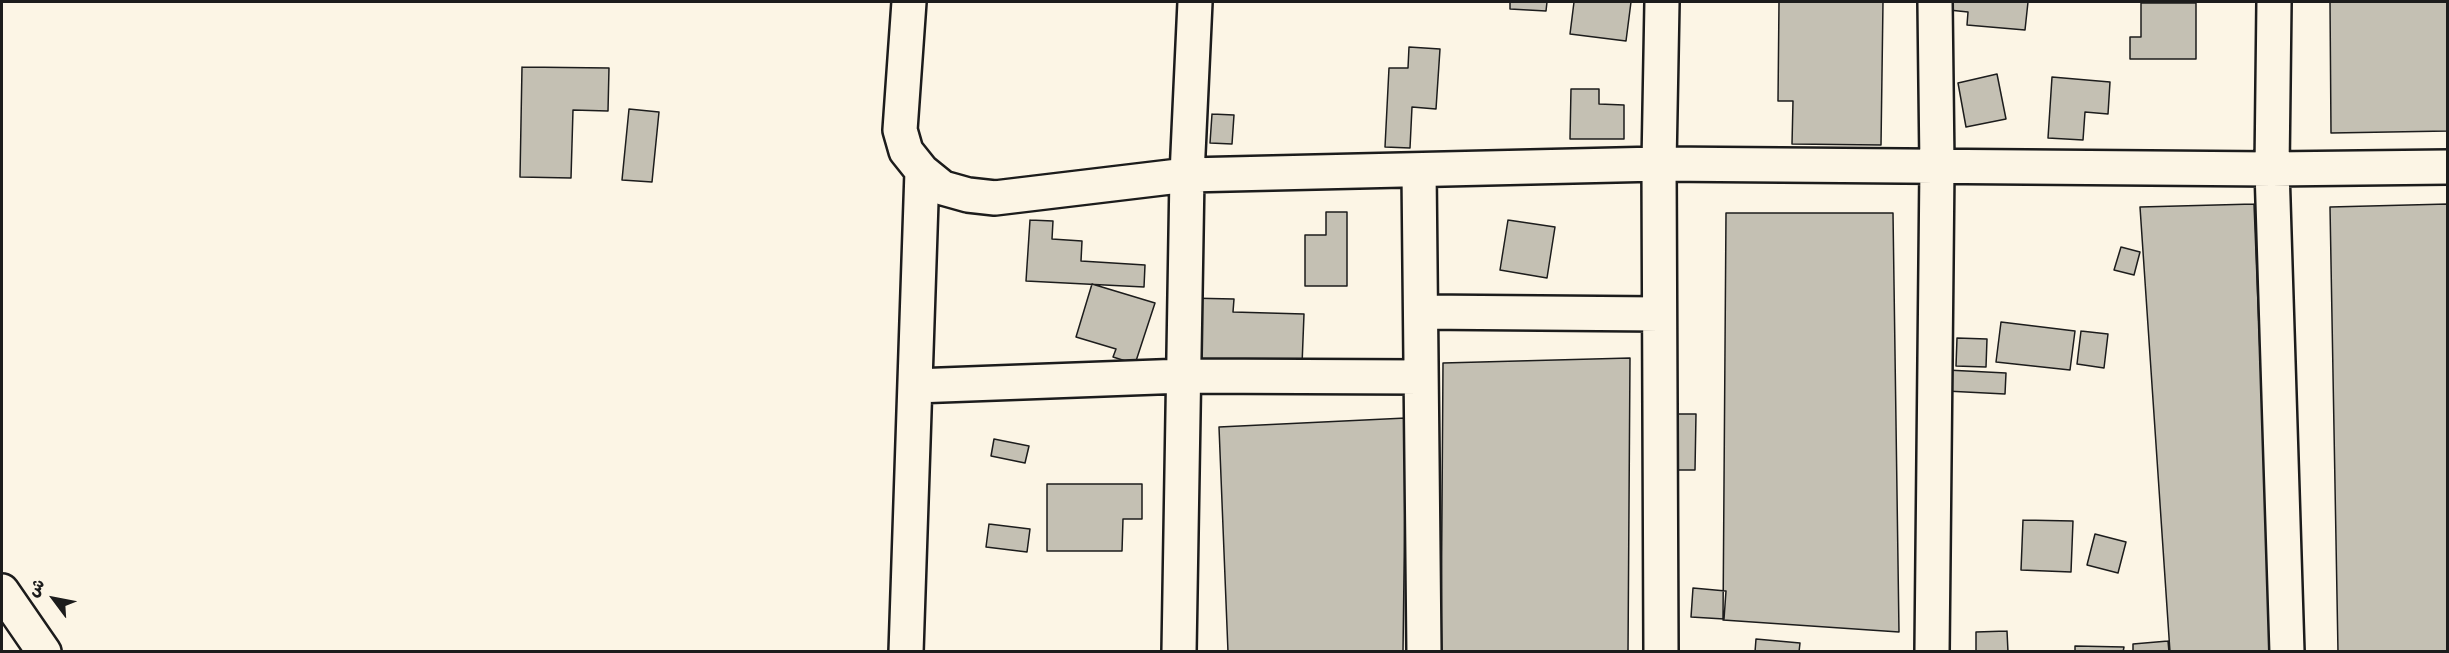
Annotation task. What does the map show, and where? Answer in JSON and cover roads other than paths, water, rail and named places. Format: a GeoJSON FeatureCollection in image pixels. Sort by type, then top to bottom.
{"type":"FeatureCollection","features":[{"type":"Feature","properties":{"kind":"street"},"geometry":{"type":"LineString","coordinates":[[909,2],[900,130],[906,151],[922,171],[943,188],[968,195],[995,198],[1187,175],[1659,164],[2272,169],[2448,167]]}},
{"type":"Feature","properties":{"kind":"street"},"geometry":{"type":"LineString","coordinates":[[1179,651],[1187,175],[1195,2]]}},
{"type":"Feature","properties":{"kind":"street"},"geometry":{"type":"LineString","coordinates":[[1661,651],[1659,164],[1662,2]]}},
{"type":"Feature","properties":{"kind":"street"},"geometry":{"type":"LineString","coordinates":[[1932,651],[1937,166],[1935,2]]}},
{"type":"Feature","properties":{"kind":"street"},"geometry":{"type":"LineString","coordinates":[[2274,2],[2272,169],[2287,651]]}},
{"type":"Feature","properties":{"kind":"street"},"geometry":{"type":"LineString","coordinates":[[1419,170],[1424,651]]}},
{"type":"Feature","properties":{"kind":"street"},"geometry":{"type":"LineString","coordinates":[[906,651],[922,171]]}},
{"type":"Feature","properties":{"kind":"street"},"geometry":{"type":"LineString","coordinates":[[1421,312],[1659,314]]}},
{"type":"Feature","properties":{"kind":"street"},"geometry":{"type":"LineString","coordinates":[[915,386],[1184,376],[1421,377]]}},
{"type":"Feature","properties":{"kind":"street"},"geometry":{"type":"LineString","coordinates":[[2,591],[44,651]]}}]}
